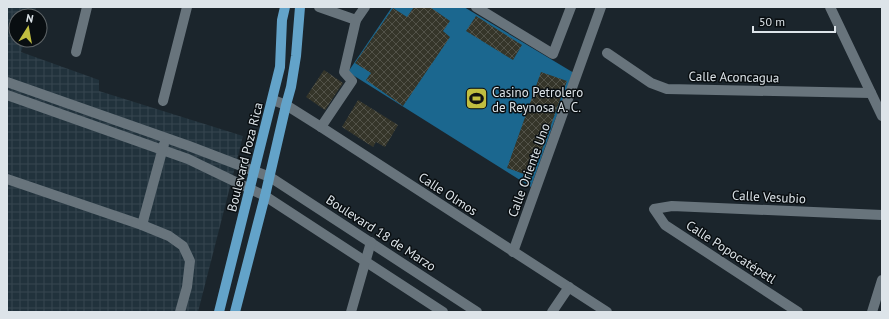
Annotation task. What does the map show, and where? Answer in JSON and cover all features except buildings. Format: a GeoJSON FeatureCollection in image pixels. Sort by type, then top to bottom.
{"type":"FeatureCollection","features":[{"type":"Feature","properties":{"kind":"main road","name":"Boulevard Poza Rica"},"geometry":{"type":"LineString","coordinates":[[219,312],[273,100],[280,67],[282,20],[285,7]]}},
{"type":"Feature","properties":{"kind":"main road","name":"Boulevard Poza Rica"},"geometry":{"type":"LineString","coordinates":[[235,312],[270,177],[295,68],[300,7]]}},
{"type":"Feature","properties":{"kind":"street"},"geometry":{"type":"LineString","coordinates":[[76,52],[88,7]]}},
{"type":"Feature","properties":{"kind":"street"},"geometry":{"type":"LineString","coordinates":[[163,101],[187,7]]}},
{"type":"Feature","properties":{"kind":"street"},"geometry":{"type":"LineString","coordinates":[[319,7],[356,20]]}},
{"type":"Feature","properties":{"kind":"street"},"geometry":{"type":"LineString","coordinates":[[320,127],[352,81],[344,72],[356,20],[366,7]]}},
{"type":"Feature","properties":{"kind":"street"},"geometry":{"type":"LineString","coordinates":[[476,7],[552,54],[571,7]]}},
{"type":"Feature","properties":{"kind":"street","name":"Calle Oriente Uno"},"geometry":{"type":"LineString","coordinates":[[513,252],[601,7]]}},
{"type":"Feature","properties":{"kind":"street"},"geometry":{"type":"LineString","coordinates":[[830,7],[882,116]]}},
{"type":"Feature","properties":{"kind":"street","name":"Calle Aconcagua"},"geometry":{"type":"LineString","coordinates":[[607,53],[651,83],[667,89],[870,93]]}},
{"type":"Feature","properties":{"kind":"street","name":"Boulevard 18 de Marzo"},"geometry":{"type":"LineString","coordinates":[[8,85],[166,138],[270,177],[477,312]]}},
{"type":"Feature","properties":{"kind":"street"},"geometry":{"type":"LineString","coordinates":[[7,95],[188,159],[250,188],[265,196],[443,312]]}},
{"type":"Feature","properties":{"kind":"street","name":"Calle Olmos"},"geometry":{"type":"LineString","coordinates":[[273,100],[286,105],[607,312]]}},
{"type":"Feature","properties":{"kind":"street"},"geometry":{"type":"LineString","coordinates":[[142,225],[166,138]]}},
{"type":"Feature","properties":{"kind":"street"},"geometry":{"type":"LineString","coordinates":[[7,179],[142,225],[169,236],[183,246],[190,261],[187,287],[180,312]]}},
{"type":"Feature","properties":{"kind":"street","name":"Calle Vesubio"},"geometry":{"type":"LineString","coordinates":[[654,209],[672,206],[882,215]]}},
{"type":"Feature","properties":{"kind":"street","name":"Calle Popocatépetl"},"geometry":{"type":"LineString","coordinates":[[654,209],[665,225],[798,312]]}},
{"type":"Feature","properties":{"kind":"street"},"geometry":{"type":"LineString","coordinates":[[351,312],[371,242]]}},
{"type":"Feature","properties":{"kind":"street"},"geometry":{"type":"LineString","coordinates":[[872,312],[882,280]]}},
{"type":"Feature","properties":{"kind":"street"},"geometry":{"type":"LineString","coordinates":[[552,312],[569,287]]}},
{"type":"Feature","properties":{"kind":"shaded area"},"geometry":{"type":"Polygon","coordinates":[[[7,7],[36,7],[8,8],[8,48],[22,48],[21,52],[99,80],[99,91],[243,136],[198,312],[7,312],[7,7]]]}},
{"type":"Feature","properties":{"kind":"water","name":"Casino Petrolero de Reynosa A. C."},"geometry":{"type":"Polygon","coordinates":[[[392,7],[464,7],[574,73],[553,125],[531,187],[348,72],[392,7]]]}},
{"type":"Feature","properties":{"kind":"place","name":"Casino Petrolero de Reynosa A. C."},"geometry":{"type":"Point","coordinates":[477,99]}}]}
